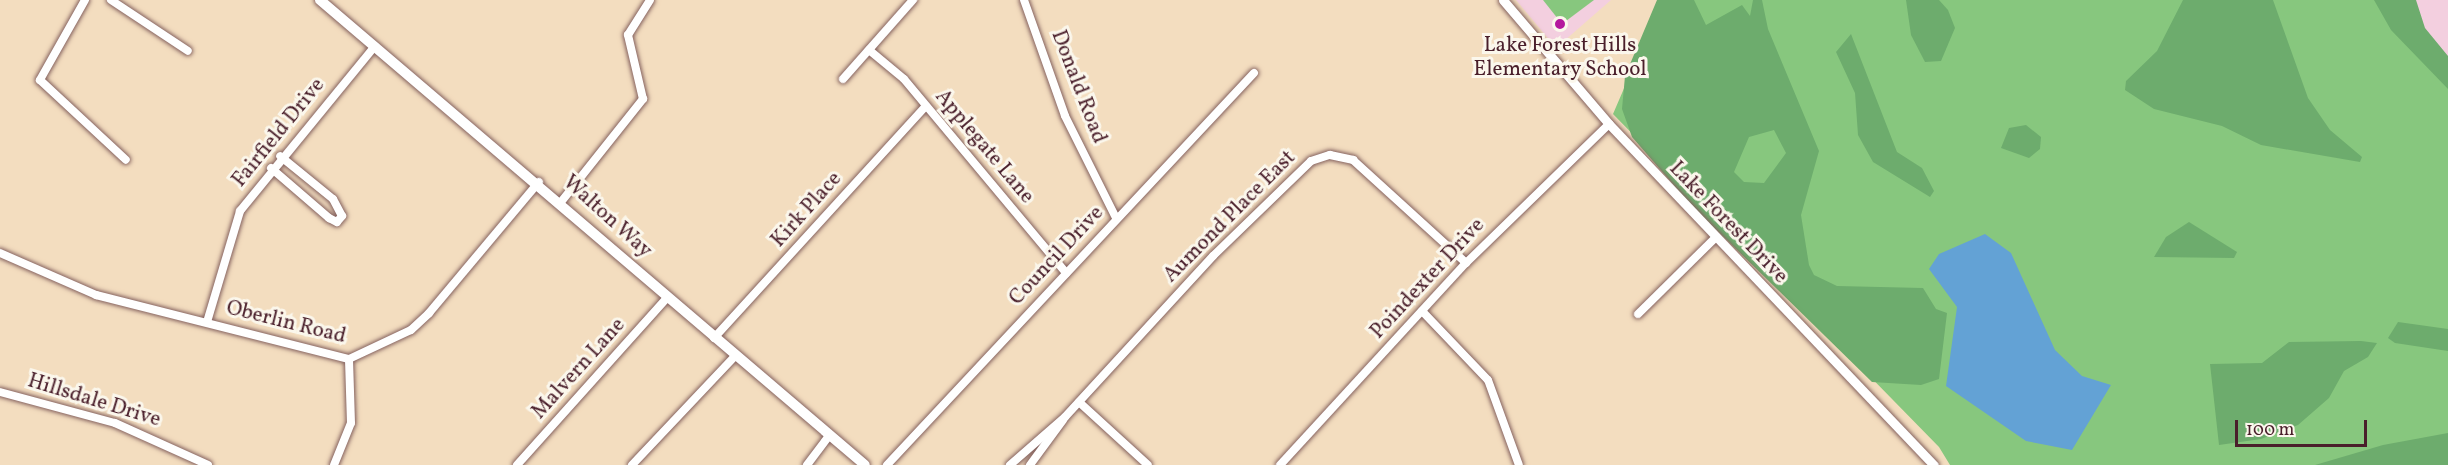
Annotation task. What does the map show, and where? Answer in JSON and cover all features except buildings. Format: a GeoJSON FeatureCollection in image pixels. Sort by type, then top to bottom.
{"type":"FeatureCollection","features":[{"type":"Feature","properties":{"kind":"main road","name":"Walton Way"},"geometry":{"type":"LineString","coordinates":[[320,0],[538,182],[714,338],[866,465]]}},
{"type":"Feature","properties":{"kind":"street"},"geometry":{"type":"LineString","coordinates":[[85,0],[40,80],[126,160]]}},
{"type":"Feature","properties":{"kind":"street"},"geometry":{"type":"LineString","coordinates":[[111,0],[188,51]]}},
{"type":"Feature","properties":{"kind":"street"},"geometry":{"type":"LineString","coordinates":[[561,202],[643,99],[628,35],[650,0]]}},
{"type":"Feature","properties":{"kind":"street"},"geometry":{"type":"LineString","coordinates":[[843,79],[912,0]]}},
{"type":"Feature","properties":{"kind":"street","name":"Donald Road"},"geometry":{"type":"LineString","coordinates":[[1024,0],[1065,116],[1116,218]]}},
{"type":"Feature","properties":{"kind":"street","name":"Lake Forest Drive"},"geometry":{"type":"LineString","coordinates":[[1503,0],[1609,124],[1715,238],[1934,465]]}},
{"type":"Feature","properties":{"kind":"street","name":"Fairfield Drive"},"geometry":{"type":"LineString","coordinates":[[207,322],[240,210],[280,156],[375,46]]}},
{"type":"Feature","properties":{"kind":"street","name":"Applegate Lane"},"geometry":{"type":"LineString","coordinates":[[869,50],[926,106],[1066,273]]}},
{"type":"Feature","properties":{"kind":"street","name":"Council Drive"},"geometry":{"type":"LineString","coordinates":[[887,465],[1254,73]]}},
{"type":"Feature","properties":{"kind":"street","name":"Kirk Place"},"geometry":{"type":"LineString","coordinates":[[714,338],[926,106]]}},
{"type":"Feature","properties":{"kind":"street","name":"Poindexter Drive"},"geometry":{"type":"LineString","coordinates":[[1280,465],[1466,263],[1609,124]]}},
{"type":"Feature","properties":{"kind":"street","name":"Aumond Place East"},"geometry":{"type":"LineString","coordinates":[[1010,465],[1065,417],[1267,200],[1311,161],[1329,154],[1353,160],[1466,263]]}},
{"type":"Feature","properties":{"kind":"street"},"geometry":{"type":"LineString","coordinates":[[271,168],[329,218],[337,222],[342,216],[333,199],[280,156]]}},
{"type":"Feature","properties":{"kind":"street","name":"Oberlin Road"},"geometry":{"type":"LineString","coordinates":[[0,254],[96,295],[349,359],[411,330],[429,313],[538,182]]}},
{"type":"Feature","properties":{"kind":"street"},"geometry":{"type":"LineString","coordinates":[[1638,314],[1715,238]]}},
{"type":"Feature","properties":{"kind":"street","name":"Malvern Lane"},"geometry":{"type":"LineString","coordinates":[[517,465],[668,297]]}},
{"type":"Feature","properties":{"kind":"street"},"geometry":{"type":"LineString","coordinates":[[1422,311],[1488,380],[1519,465]]}},
{"type":"Feature","properties":{"kind":"street"},"geometry":{"type":"LineString","coordinates":[[632,465],[735,356]]}},
{"type":"Feature","properties":{"kind":"street"},"geometry":{"type":"LineString","coordinates":[[334,465],[351,423],[349,359]]}},
{"type":"Feature","properties":{"kind":"street","name":"Hillsdale Drive"},"geometry":{"type":"LineString","coordinates":[[0,392],[115,423],[208,465]]}},
{"type":"Feature","properties":{"kind":"street"},"geometry":{"type":"LineString","coordinates":[[1079,402],[1148,465]]}},
{"type":"Feature","properties":{"kind":"street","name":"Aumond Place East"},"geometry":{"type":"LineString","coordinates":[[1030,465],[1065,417]]}},
{"type":"Feature","properties":{"kind":"street"},"geometry":{"type":"LineString","coordinates":[[807,465],[830,435]]}},
{"type":"Feature","properties":{"kind":"shaded area","name":"Lake Forest Hills Elementary School"},"geometry":{"type":"Polygon","coordinates":[[[1516,0],[1611,0],[1556,48],[1516,0]]]}},
{"type":"Feature","properties":{"kind":"shaded area"},"geometry":{"type":"Polygon","coordinates":[[[2397,0],[2448,0],[2448,65],[2397,0]]]}},
{"type":"Feature","properties":{"kind":"green space"},"geometry":{"type":"Polygon","coordinates":[[[1543,0],[1594,0],[1562,24],[1543,0]]]}},
{"type":"Feature","properties":{"kind":"green space"},"geometry":{"type":"Polygon","coordinates":[[[1657,0],[1694,0],[1706,25],[1742,5],[1750,16],[1753,0],[1762,0],[1768,29],[1819,151],[1801,215],[1809,265],[1814,275],[1837,286],[1923,288],[1936,309],[1947,313],[1939,379],[1921,385],[1872,382],[1692,206],[1632,137],[1622,109],[1625,76],[1657,0]],[[1774,130],[1749,137],[1734,172],[1744,182],[1764,183],[1786,153],[1774,130]]]}},
{"type":"Feature","properties":{"kind":"green space"},"geometry":{"type":"Polygon","coordinates":[[[1662,0],[2394,0],[2448,70],[2448,465],[1950,465],[1939,447],[1613,114],[1662,0]]]}},
{"type":"Feature","properties":{"kind":"green space"},"geometry":{"type":"Polygon","coordinates":[[[1906,0],[1939,0],[1948,10],[1955,28],[1941,61],[1925,62],[1911,35],[1906,0]]]}},
{"type":"Feature","properties":{"kind":"green space"},"geometry":{"type":"Polygon","coordinates":[[[2183,0],[2273,0],[2308,98],[2330,130],[2362,157],[2360,162],[2261,145],[2222,126],[2154,109],[2125,90],[2126,81],[2157,51],[2183,0]]]}},
{"type":"Feature","properties":{"kind":"green space"},"geometry":{"type":"Polygon","coordinates":[[[2374,0],[2416,0],[2425,28],[2448,56],[2448,89],[2391,30],[2374,0]]]}},
{"type":"Feature","properties":{"kind":"green space"},"geometry":{"type":"Polygon","coordinates":[[[1851,34],[1897,152],[1922,168],[1934,191],[1930,197],[1873,162],[1858,135],[1855,93],[1836,52],[1851,34]]]}},
{"type":"Feature","properties":{"kind":"green space"},"geometry":{"type":"Polygon","coordinates":[[[2026,125],[2041,137],[2040,149],[2029,158],[2001,148],[2009,128],[2026,125]]]}},
{"type":"Feature","properties":{"kind":"green space"},"geometry":{"type":"Polygon","coordinates":[[[2189,222],[2237,252],[2234,258],[2154,257],[2166,237],[2189,222]]]}},
{"type":"Feature","properties":{"kind":"green space"},"geometry":{"type":"Polygon","coordinates":[[[2398,322],[2448,329],[2448,351],[2395,343],[2388,338],[2398,322]]]}},
{"type":"Feature","properties":{"kind":"green space"},"geometry":{"type":"Polygon","coordinates":[[[2361,341],[2377,343],[2368,357],[2344,371],[2329,398],[2298,425],[2261,439],[2219,445],[2210,364],[2262,363],[2289,342],[2361,341]]]}},
{"type":"Feature","properties":{"kind":"green space"},"geometry":{"type":"Polygon","coordinates":[[[2448,433],[2448,465],[2315,465],[2383,445],[2448,433]]]}},
{"type":"Feature","properties":{"kind":"water"},"geometry":{"type":"Polygon","coordinates":[[[1985,234],[2011,253],[2055,350],[2082,376],[2111,385],[2072,450],[2026,441],[1946,386],[1957,307],[1929,269],[1939,254],[1985,234]]]}},
{"type":"Feature","properties":{"kind":"place","name":"Lake Forest Hills Elementary School"},"geometry":{"type":"Point","coordinates":[1560,24]}}]}
